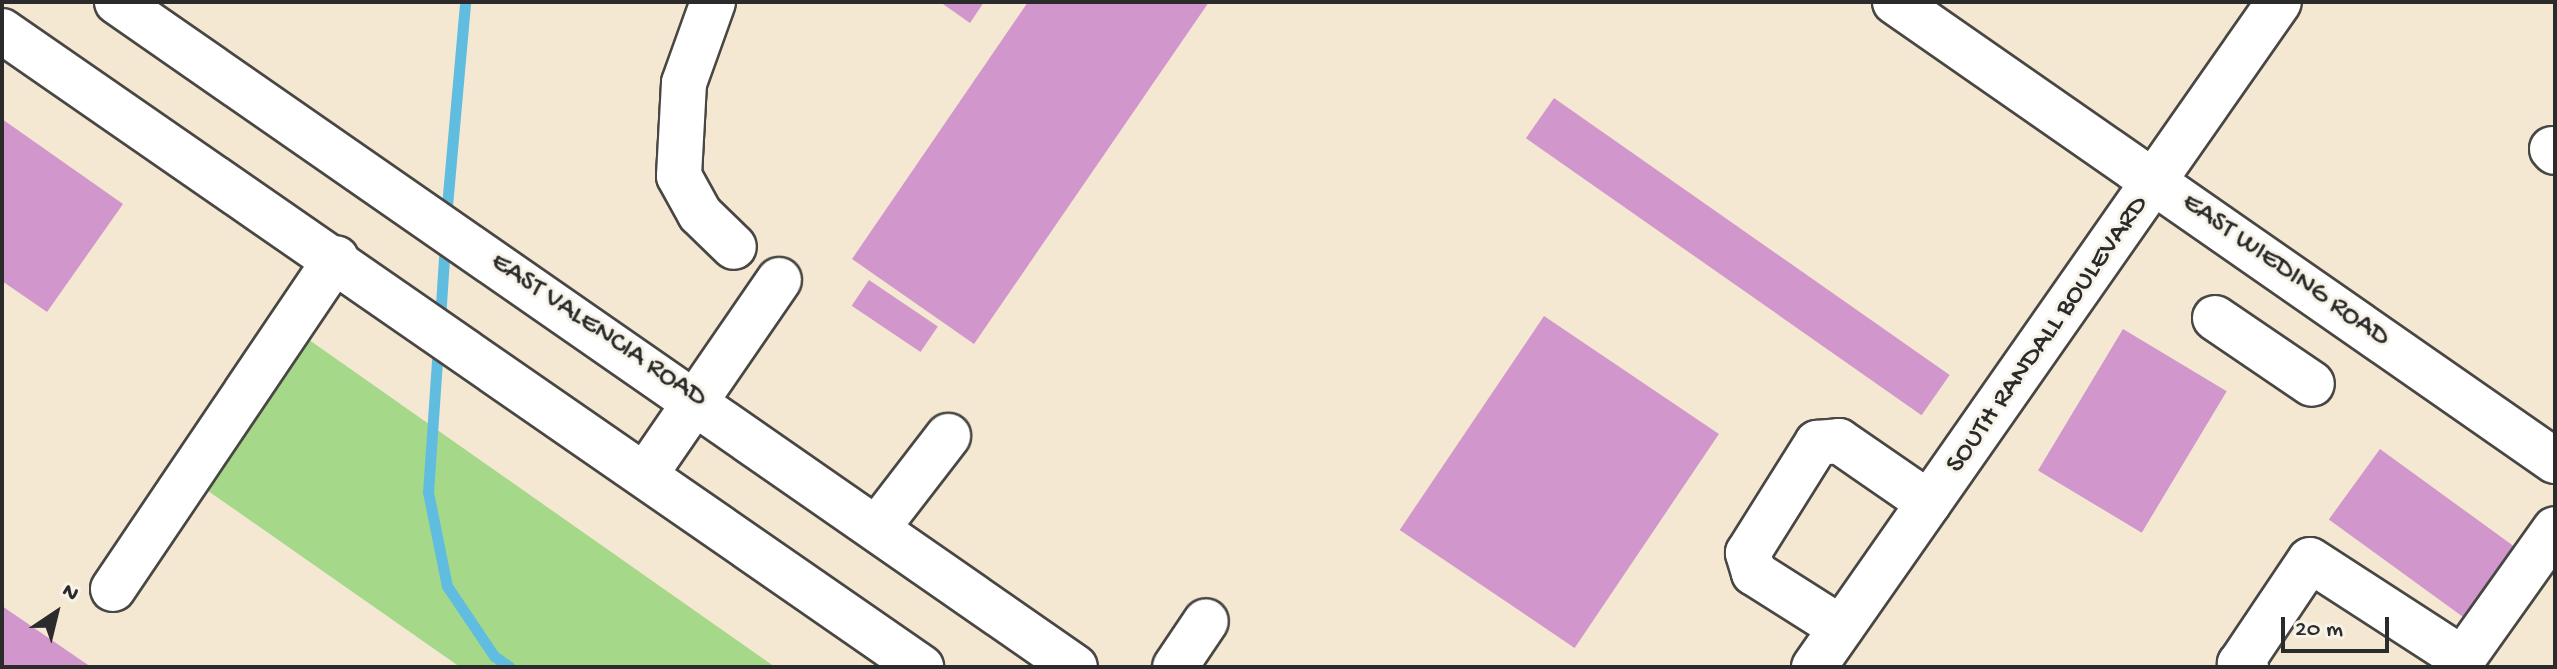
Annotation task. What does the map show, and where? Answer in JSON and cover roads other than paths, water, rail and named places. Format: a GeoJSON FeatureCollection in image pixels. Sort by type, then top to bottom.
{"type":"FeatureCollection","features":[{"type":"Feature","properties":{"kind":"main road","name":"EAST VALENCIA ROAD"},"geometry":{"type":"LineString","coordinates":[[117,2],[699,400],[1075,667]]}},
{"type":"Feature","properties":{"kind":"main road"},"geometry":{"type":"LineString","coordinates":[[713,2],[684,83],[679,176],[700,214],[734,247]]}},
{"type":"Feature","properties":{"kind":"main road","name":"EAST WIEDING ROAD"},"geometry":{"type":"LineString","coordinates":[[1895,2],[2555,461]]}},
{"type":"Feature","properties":{"kind":"main road","name":"SOUTH RANDALL BOULEVARD"},"geometry":{"type":"LineString","coordinates":[[1814,667],[2157,182],[2279,2]]}},
{"type":"Feature","properties":{"kind":"main road"},"geometry":{"type":"LineString","coordinates":[[2,31],[647,472],[921,667]]}},
{"type":"Feature","properties":{"kind":"main road"},"geometry":{"type":"LineString","coordinates":[[113,589],[347,265]]}},
{"type":"Feature","properties":{"kind":"main road"},"geometry":{"type":"LineString","coordinates":[[647,472],[779,280]]}},
{"type":"Feature","properties":{"kind":"main road"},"geometry":{"type":"LineString","coordinates":[[2215,318],[2312,384]]}},
{"type":"Feature","properties":{"kind":"main road"},"geometry":{"type":"LineString","coordinates":[[878,527],[948,436]]}},
{"type":"Feature","properties":{"kind":"main road"},"geometry":{"type":"LineString","coordinates":[[1841,628],[1754,573],[1748,553],[1817,443],[1839,441],[1929,503]]}},
{"type":"Feature","properties":{"kind":"main road"},"geometry":{"type":"LineString","coordinates":[[2246,667],[2240,664],[2310,560],[2460,663],[2555,529]]}},
{"type":"Feature","properties":{"kind":"main road"},"geometry":{"type":"LineString","coordinates":[[1175,667],[1206,621]]}},
{"type":"Feature","properties":{"kind":"waterway"},"geometry":{"type":"LineString","coordinates":[[446,217],[465,2]]}},
{"type":"Feature","properties":{"kind":"waterway"},"geometry":{"type":"LineString","coordinates":[[440,320],[445,242]]}},
{"type":"Feature","properties":{"kind":"waterway"},"geometry":{"type":"LineString","coordinates":[[438,346],[428,492],[447,586],[494,656],[510,667]]}}]}
